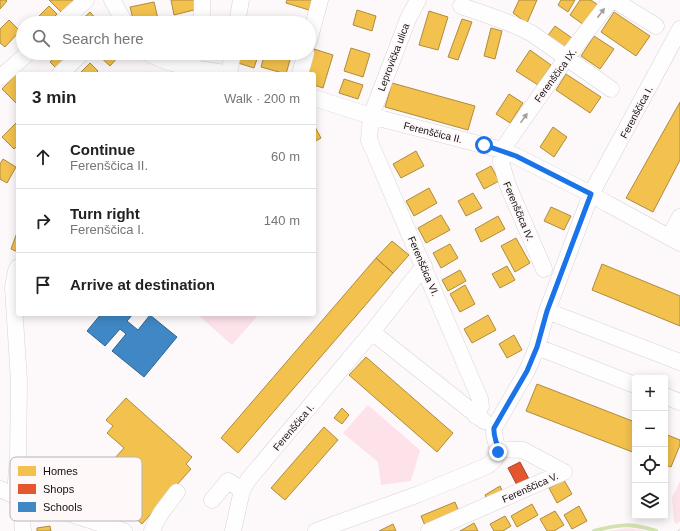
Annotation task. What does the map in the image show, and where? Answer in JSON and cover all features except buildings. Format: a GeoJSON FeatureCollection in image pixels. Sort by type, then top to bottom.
{"type":"FeatureCollection","features":[{"type":"Feature","properties":{"kind":"street"},"geometry":{"type":"LineString","coordinates":[[69,16],[86,0]]}},
{"type":"Feature","properties":{"kind":"street"},"geometry":{"type":"LineString","coordinates":[[112,0],[119,16]]}},
{"type":"Feature","properties":{"kind":"street"},"geometry":{"type":"LineString","coordinates":[[201,16],[202,0]]}},
{"type":"Feature","properties":{"kind":"street"},"geometry":{"type":"LineString","coordinates":[[238,16],[241,0]]}},
{"type":"Feature","properties":{"kind":"street"},"geometry":{"type":"LineString","coordinates":[[316,16],[320,0]]}},
{"type":"Feature","properties":{"kind":"street","name":"Leprovička ulica"},"geometry":{"type":"LineString","coordinates":[[371,116],[408,19],[418,0]]}},
{"type":"Feature","properties":{"kind":"street","name":"Ferenščica IX."},"geometry":{"type":"LineString","coordinates":[[502,150],[567,57],[610,0]]}},
{"type":"Feature","properties":{"kind":"street"},"geometry":{"type":"LineString","coordinates":[[614,0],[656,26]]}},
{"type":"Feature","properties":{"kind":"street"},"geometry":{"type":"LineString","coordinates":[[461,6],[518,26],[531,33],[611,89]]}},
{"type":"Feature","properties":{"kind":"street","name":"Ferenščica I."},"geometry":{"type":"LineString","coordinates":[[494,428],[527,371],[537,347],[547,311],[591,194],[680,29]]}},
{"type":"Feature","properties":{"kind":"street"},"geometry":{"type":"LineString","coordinates":[[0,78],[20,60]]}},
{"type":"Feature","properties":{"kind":"street"},"geometry":{"type":"LineString","coordinates":[[62,72],[75,60]]}},
{"type":"Feature","properties":{"kind":"street"},"geometry":{"type":"LineString","coordinates":[[162,60],[193,60],[225,72]]}},
{"type":"Feature","properties":{"kind":"street"},"geometry":{"type":"LineString","coordinates":[[230,72],[232,60]]}},
{"type":"Feature","properties":{"kind":"street"},"geometry":{"type":"LineString","coordinates":[[301,72],[304,60]]}},
{"type":"Feature","properties":{"kind":"street","name":"Ferenščica II."},"geometry":{"type":"LineString","coordinates":[[316,99],[371,116],[502,150],[591,194]]}},
{"type":"Feature","properties":{"kind":"street","name":"Ferenščica VI."},"geometry":{"type":"LineString","coordinates":[[371,116],[369,140],[480,398],[481,406],[476,416]]}},
{"type":"Feature","properties":{"kind":"street","name":"Ferenščica IV."},"geometry":{"type":"LineString","coordinates":[[502,150],[501,162],[508,186],[544,269]]}},
{"type":"Feature","properties":{"kind":"street"},"geometry":{"type":"LineString","coordinates":[[591,194],[675,240],[680,217]]}},
{"type":"Feature","properties":{"kind":"street","name":"Ferenščica I."},"geometry":{"type":"LineString","coordinates":[[233,531],[242,490],[248,480],[372,332],[424,266]]}},
{"type":"Feature","properties":{"kind":"street"},"geometry":{"type":"LineString","coordinates":[[16,271],[13,288],[19,380],[18,457]]}},
{"type":"Feature","properties":{"kind":"street"},"geometry":{"type":"LineString","coordinates":[[547,311],[680,362]]}},
{"type":"Feature","properties":{"kind":"street"},"geometry":{"type":"LineString","coordinates":[[316,531],[412,496],[487,466],[495,459],[498,449],[494,436],[494,428],[476,416],[372,332]]}},
{"type":"Feature","properties":{"kind":"street"},"geometry":{"type":"LineString","coordinates":[[537,347],[632,384]]}},
{"type":"Feature","properties":{"kind":"street"},"geometry":{"type":"LineString","coordinates":[[668,397],[680,402]]}},
{"type":"Feature","properties":{"kind":"street","name":"Ferenščica V."},"geometry":{"type":"LineString","coordinates":[[429,531],[564,472],[524,450],[498,449]]}},
{"type":"Feature","properties":{"kind":"street"},"geometry":{"type":"LineString","coordinates":[[212,500],[228,481],[242,490]]}},
{"type":"Feature","properties":{"kind":"street"},"geometry":{"type":"LineString","coordinates":[[0,489],[10,493]]}},
{"type":"Feature","properties":{"kind":"street"},"geometry":{"type":"LineString","coordinates":[[152,531],[157,518],[177,492]]}},
{"type":"Feature","properties":{"kind":"street"},"geometry":{"type":"LineString","coordinates":[[22,521],[23,531]]}},
{"type":"Feature","properties":{"kind":"street"},"geometry":{"type":"LineString","coordinates":[[93,521],[124,531]]}},
{"type":"Feature","properties":{"kind":"shaded area"},"geometry":{"type":"Polygon","coordinates":[[[199,316],[257,316],[232,345],[199,316]]]}},
{"type":"Feature","properties":{"kind":"shaded area"},"geometry":{"type":"Polygon","coordinates":[[[368,405],[420,450],[411,481],[381,485],[378,462],[343,433],[368,405]]]}},
{"type":"Feature","properties":{"kind":"shaded area"},"geometry":{"type":"Polygon","coordinates":[[[680,481],[680,521],[677,524],[674,522],[672,498],[680,481]]]}},
{"type":"Feature","properties":{"kind":"shaded area"},"geometry":{"type":"Polygon","coordinates":[[[629,528],[647,531],[607,531],[629,528]]]}},
{"type":"Feature","properties":{"kind":"waterway"},"geometry":{"type":"LineString","coordinates":[[594,531],[625,525],[656,531]]}},
{"type":"Feature","properties":{"kind":"route"},"geometry":{"type":"LineString","coordinates":[[484,145],[516,156],[591,194],[547,311],[537,347],[527,371],[494,428],[493,433],[497,443],[498,452]]}}]}
